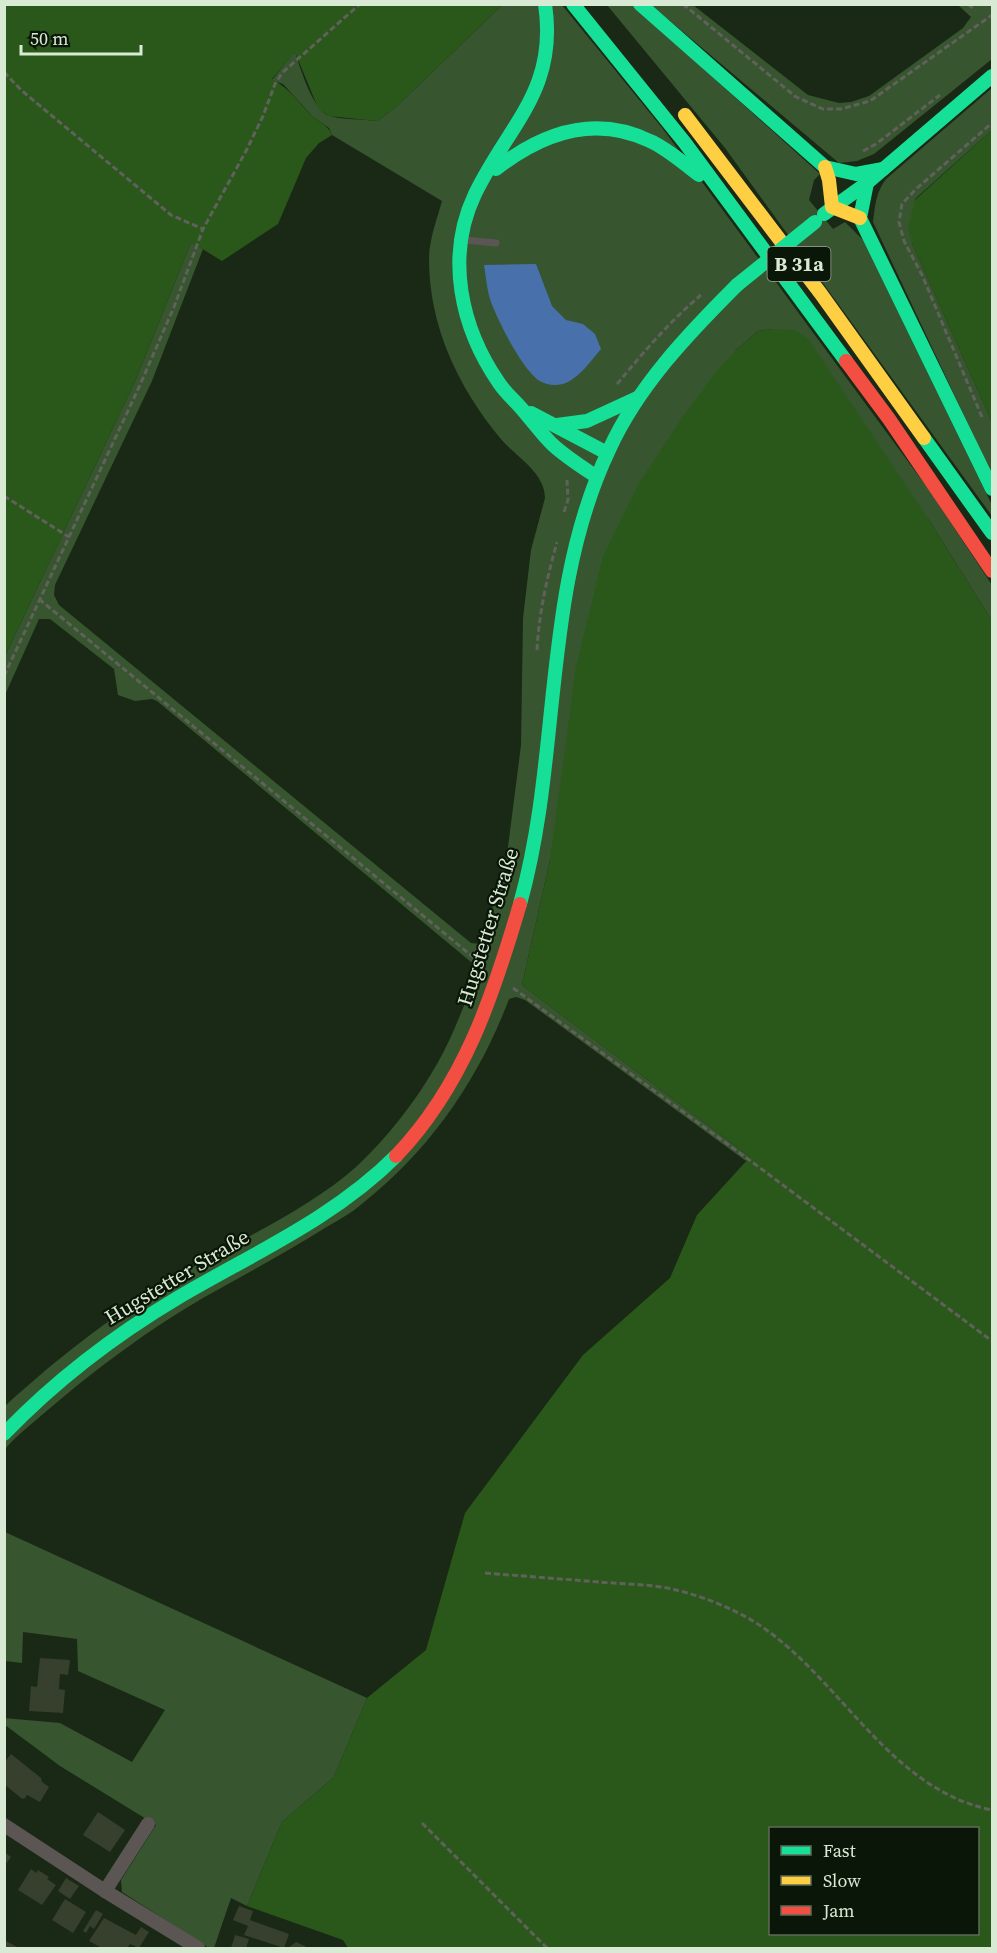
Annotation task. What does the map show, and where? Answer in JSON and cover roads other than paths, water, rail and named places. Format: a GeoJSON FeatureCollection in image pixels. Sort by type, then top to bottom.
{"type":"FeatureCollection","features":[{"type":"Feature","properties":{"kind":"main road"},"geometry":{"type":"LineString","coordinates":[[545,4],[548,22],[547,56],[539,85],[532,101],[499,151],[467,212],[459,239],[459,284],[474,337],[498,383],[549,441],[597,477]]}},
{"type":"Feature","properties":{"kind":"main road","name":"B 31a"},"geometry":{"type":"LineString","coordinates":[[573,4],[685,143],[889,419],[993,571]]}},
{"type":"Feature","properties":{"kind":"main road"},"geometry":{"type":"LineString","coordinates":[[640,4],[825,167],[830,180],[823,215],[860,218]]}},
{"type":"Feature","properties":{"kind":"main road","name":"Hugstetter Straße"},"geometry":{"type":"LineString","coordinates":[[4,1434],[45,1394],[125,1331],[308,1224],[348,1198],[385,1168],[418,1132],[446,1092],[478,1032],[522,901],[536,837],[555,650],[564,597],[581,524],[607,453],[638,398],[682,341],[737,285],[823,215],[867,183],[993,76]]}},
{"type":"Feature","properties":{"kind":"main road","name":"B 31a"},"geometry":{"type":"LineString","coordinates":[[679,108],[821,294],[993,533]]}},
{"type":"Feature","properties":{"kind":"main road"},"geometry":{"type":"LineString","coordinates":[[486,177],[509,157],[547,135],[590,128],[614,129],[642,137],[678,158],[716,185]]}},
{"type":"Feature","properties":{"kind":"main road"},"geometry":{"type":"LineString","coordinates":[[825,167],[856,174],[883,169]]}},
{"type":"Feature","properties":{"kind":"main road"},"geometry":{"type":"LineString","coordinates":[[867,183],[860,218],[993,489]]}},
{"type":"Feature","properties":{"kind":"main road"},"geometry":{"type":"LineString","coordinates":[[557,425],[587,421],[638,398]]}},
{"type":"Feature","properties":{"kind":"main road"},"geometry":{"type":"LineString","coordinates":[[522,409],[557,425],[607,453]]}},
{"type":"Feature","properties":{"kind":"street"},"geometry":{"type":"LineString","coordinates":[[105,1892],[148,1824]]}},
{"type":"Feature","properties":{"kind":"street"},"geometry":{"type":"LineString","coordinates":[[4,1825],[105,1892],[198,1948]]}},
{"type":"Feature","properties":{"kind":"lane"},"geometry":{"type":"LineString","coordinates":[[459,239],[496,243]]}},
{"type":"Feature","properties":{"kind":"water"},"geometry":{"type":"Polygon","coordinates":[[[536,264],[552,306],[566,320],[583,324],[595,334],[601,349],[577,376],[561,384],[543,383],[533,376],[505,333],[488,293],[484,265],[536,264]]]}}]}
